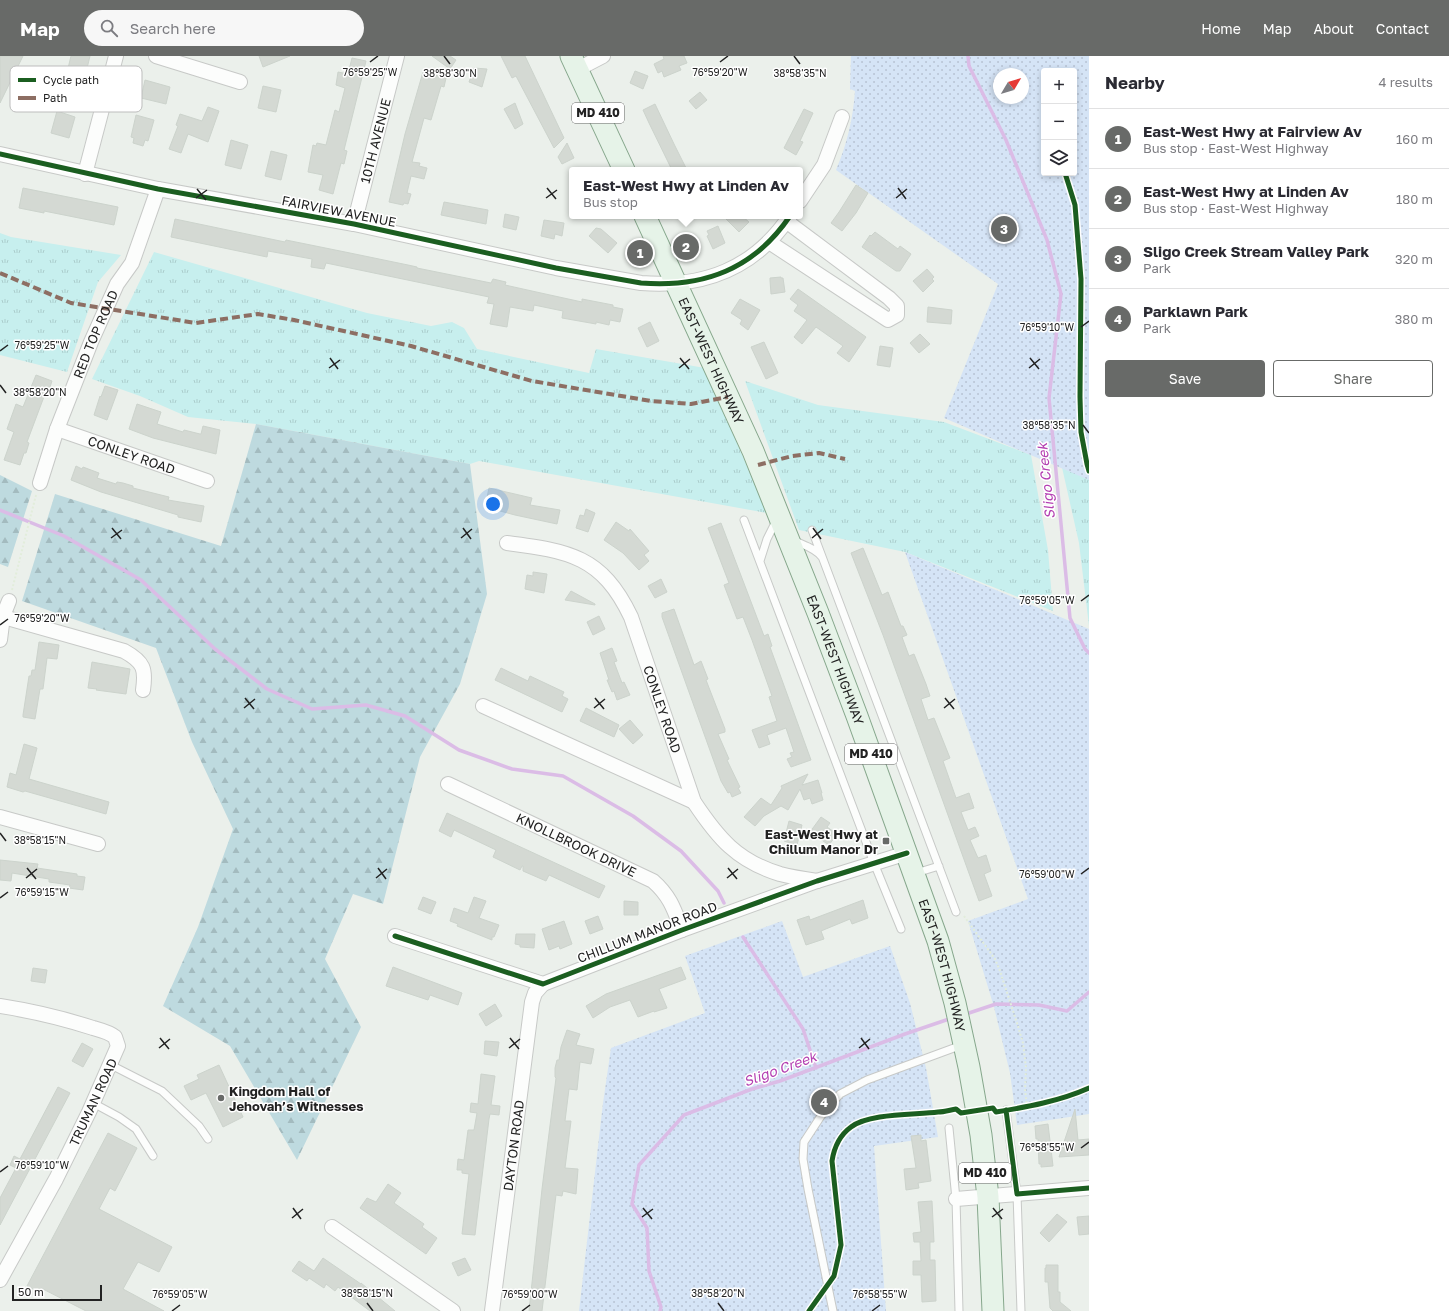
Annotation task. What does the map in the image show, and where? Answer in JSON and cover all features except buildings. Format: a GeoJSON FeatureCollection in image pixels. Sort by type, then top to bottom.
{"type":"FeatureCollection","features":[{"type":"Feature","properties":{"kind":"main road","name":"MD 410"},"geometry":{"type":"LineString","coordinates":[[574,62],[623,167]]}},
{"type":"Feature","properties":{"kind":"main road","name":"EAST-WEST HIGHWAY"},"geometry":{"type":"LineString","coordinates":[[646,219],[753,451],[857,716],[938,941],[964,1040],[981,1135],[988,1197],[993,1311]]}},
{"type":"Feature","properties":{"kind":"street"},"geometry":{"type":"LineString","coordinates":[[113,66],[116,56]]}},
{"type":"Feature","properties":{"kind":"street"},"geometry":{"type":"LineString","coordinates":[[156,56],[240,82]]}},
{"type":"Feature","properties":{"kind":"street","name":"10TH AVENUE"},"geometry":{"type":"LineString","coordinates":[[354,224],[397,56]]}},
{"type":"Feature","properties":{"kind":"street"},"geometry":{"type":"LineString","coordinates":[[574,62],[603,56]]}},
{"type":"Feature","properties":{"kind":"street"},"geometry":{"type":"LineString","coordinates":[[86,174],[102,112]]}},
{"type":"Feature","properties":{"kind":"street"},"geometry":{"type":"LineString","coordinates":[[803,196],[824,165],[842,117]]}},
{"type":"Feature","properties":{"kind":"street","name":"FAIRVIEW AVENUE"},"geometry":{"type":"LineString","coordinates":[[0,154],[158,189],[354,224],[548,266],[628,281],[654,284],[694,282],[719,275],[745,261],[769,242],[788,219]]}},
{"type":"Feature","properties":{"kind":"street","name":"RED TOP ROAD"},"geometry":{"type":"LineString","coordinates":[[40,482],[57,429],[91,342],[117,284],[132,263],[158,189]]}},
{"type":"Feature","properties":{"kind":"street"},"geometry":{"type":"LineString","coordinates":[[769,242],[888,320],[897,315],[897,306],[889,298],[788,219]]}},
{"type":"Feature","properties":{"kind":"street","name":"CONLEY ROAD"},"geometry":{"type":"LineString","coordinates":[[57,429],[207,481]]}},
{"type":"Feature","properties":{"kind":"street","name":"CONLEY ROAD"},"geometry":{"type":"LineString","coordinates":[[507,543],[543,547],[567,553],[592,566],[601,574],[618,593],[631,617],[694,802],[717,834],[743,858],[760,867],[781,874],[817,881]]}},
{"type":"Feature","properties":{"kind":"street"},"geometry":{"type":"LineString","coordinates":[[0,640],[1,616],[9,601]]}},
{"type":"Feature","properties":{"kind":"street"},"geometry":{"type":"LineString","coordinates":[[1,616],[117,649],[130,655],[142,666],[145,675],[143,690]]}},
{"type":"Feature","properties":{"kind":"street"},"geometry":{"type":"LineString","coordinates":[[483,706],[694,802]]}},
{"type":"Feature","properties":{"kind":"street","name":"KNOLLBROOK DRIVE"},"geometry":{"type":"LineString","coordinates":[[448,784],[653,881],[666,893],[673,904],[682,930]]}},
{"type":"Feature","properties":{"kind":"street"},"geometry":{"type":"LineString","coordinates":[[0,817],[98,844]]}},
{"type":"Feature","properties":{"kind":"street","name":"CHILLUM MANOR ROAD"},"geometry":{"type":"LineString","coordinates":[[543,984],[682,930],[817,881],[907,853]]}},
{"type":"Feature","properties":{"kind":"street"},"geometry":{"type":"LineString","coordinates":[[395,936],[543,984]]}},
{"type":"Feature","properties":{"kind":"street","name":"DAYTON ROAD"},"geometry":{"type":"LineString","coordinates":[[492,1311],[532,1002],[535,993],[543,984]]}},
{"type":"Feature","properties":{"kind":"street","name":"TRUMAN ROAD"},"geometry":{"type":"LineString","coordinates":[[0,1006],[37,1012],[107,1032],[112,1034],[118,1046],[111,1065],[56,1179],[0,1280]]}},
{"type":"Feature","properties":{"kind":"street"},"geometry":{"type":"LineString","coordinates":[[956,1199],[1089,1188]]}},
{"type":"Feature","properties":{"kind":"street"},"geometry":{"type":"LineString","coordinates":[[332,1227],[453,1311]]}},
{"type":"Feature","properties":{"kind":"lane"},"geometry":{"type":"LineString","coordinates":[[760,561],[767,539],[776,523],[776,510]]}},
{"type":"Feature","properties":{"kind":"lane"},"geometry":{"type":"LineString","coordinates":[[744,520],[874,863],[901,929]]}},
{"type":"Feature","properties":{"kind":"lane"},"geometry":{"type":"LineString","coordinates":[[812,530],[956,912]]}},
{"type":"Feature","properties":{"kind":"lane"},"geometry":{"type":"LineString","coordinates":[[788,538],[819,553],[823,558]]}},
{"type":"Feature","properties":{"kind":"lane"},"geometry":{"type":"LineString","coordinates":[[914,874],[939,866]]}},
{"type":"Feature","properties":{"kind":"lane"},"geometry":{"type":"LineString","coordinates":[[833,1311],[803,1160],[804,1142],[821,1116],[840,1094],[873,1078],[964,1040]]}},
{"type":"Feature","properties":{"kind":"lane"},"geometry":{"type":"LineString","coordinates":[[111,1065],[162,1091],[199,1126],[208,1139]]}},
{"type":"Feature","properties":{"kind":"lane"},"geometry":{"type":"LineString","coordinates":[[93,1103],[119,1117],[136,1129],[154,1156]]}},
{"type":"Feature","properties":{"kind":"lane"},"geometry":{"type":"LineString","coordinates":[[1006,1110],[1017,1194],[1021,1311]]}},
{"type":"Feature","properties":{"kind":"lane"},"geometry":{"type":"LineString","coordinates":[[949,1128],[956,1199],[959,1311]]}},
{"type":"Feature","properties":{"kind":"path"},"geometry":{"type":"LineString","coordinates":[[9,601],[36,496]]}},
{"type":"Feature","properties":{"kind":"path"},"geometry":{"type":"LineString","coordinates":[[956,912],[966,917],[973,930],[995,959],[1003,979],[1023,1043],[1027,1106]]}},
{"type":"Feature","properties":{"kind":"path"},"geometry":{"type":"LineString","coordinates":[[1006,1110],[1034,1105]]}},
{"type":"Feature","properties":{"kind":"green space"},"geometry":{"type":"Polygon","coordinates":[[[0,233],[11,237],[121,255],[98,282],[67,372],[0,355],[0,233]]]}},
{"type":"Feature","properties":{"kind":"green space"},"geometry":{"type":"Polygon","coordinates":[[[154,252],[367,313],[431,326],[452,322],[464,328],[477,349],[589,373],[596,349],[705,368],[767,513],[479,461],[470,464],[256,424],[188,417],[140,396],[92,379],[154,252]]]}},
{"type":"Feature","properties":{"kind":"green space"},"geometry":{"type":"Polygon","coordinates":[[[745,381],[818,405],[944,422],[1031,455],[1048,550],[1053,611],[905,552],[799,530],[745,381]]]}},
{"type":"Feature","properties":{"kind":"green space"},"geometry":{"type":"Polygon","coordinates":[[[256,424],[470,464],[487,594],[460,684],[420,757],[383,904],[353,894],[325,959],[361,1027],[297,1160],[230,1046],[163,1006],[198,927],[233,829],[192,742],[156,648],[22,601],[55,494],[221,546],[256,424]]]}},
{"type":"Feature","properties":{"kind":"green space"},"geometry":{"type":"Polygon","coordinates":[[[1061,463],[1089,471],[1089,626],[1079,543],[1061,463]]]}},
{"type":"Feature","properties":{"kind":"green space"},"geometry":{"type":"Polygon","coordinates":[[[0,475],[32,491],[8,567],[0,564],[0,475]]]}},
{"type":"Feature","properties":{"kind":"shaded area"},"geometry":{"type":"Polygon","coordinates":[[[851,56],[1089,56],[1089,480],[944,418],[998,284],[836,170],[849,131],[855,91],[850,89],[851,56]]]}},
{"type":"Feature","properties":{"kind":"shaded area"},"geometry":{"type":"Polygon","coordinates":[[[905,552],[1089,629],[1089,1114],[1017,1125],[1010,1073],[994,1007],[968,921],[1028,899],[905,552]]]}},
{"type":"Feature","properties":{"kind":"shaded area"},"geometry":{"type":"Polygon","coordinates":[[[782,921],[803,977],[890,946],[910,1003],[926,1068],[938,1137],[874,1146],[886,1311],[579,1311],[603,1103],[611,1048],[705,1013],[685,956],[782,921]]]}},
{"type":"Feature","properties":{"kind":"waterway","name":"Sligo Creek"},"geometry":{"type":"LineString","coordinates":[[968,56],[969,66],[1006,140],[1047,240],[1061,294],[1049,398],[1070,618],[1085,649],[1089,653]]}},
{"type":"Feature","properties":{"kind":"waterway"},"geometry":{"type":"LineString","coordinates":[[0,510],[64,536],[141,580],[215,649],[267,689],[312,709],[366,705],[405,716],[459,750],[512,769],[563,776],[633,816],[681,851],[718,891],[724,903]]}},
{"type":"Feature","properties":{"kind":"waterway"},"geometry":{"type":"LineString","coordinates":[[743,937],[803,1029],[816,1068]]}},
{"type":"Feature","properties":{"kind":"waterway","name":"Sligo Creek"},"geometry":{"type":"LineString","coordinates":[[963,1015],[996,1004],[1039,1005],[1067,1011],[1089,992]]}},
{"type":"Feature","properties":{"kind":"waterway","name":"Sligo Creek"},"geometry":{"type":"LineString","coordinates":[[660,1311],[661,1307],[649,1271],[647,1228],[632,1204],[639,1165],[684,1115],[752,1089],[780,1081],[952,1018]]}},
{"type":"Feature","properties":{"kind":"marked path"},"geometry":{"type":"LineString","coordinates":[[0,273],[71,303],[196,323],[258,314],[294,320],[411,346],[532,381],[651,401],[691,404],[728,397]]}},
{"type":"Feature","properties":{"kind":"marked path"},"geometry":{"type":"LineString","coordinates":[[758,465],[792,456],[819,453],[845,459]]}},
{"type":"Feature","properties":{"kind":"cycle path"},"geometry":{"type":"LineString","coordinates":[[0,154],[158,189],[354,224],[556,268],[641,283],[664,284],[686,282],[706,278],[726,271],[744,262],[760,250],[776,234],[788,219]]}},
{"type":"Feature","properties":{"kind":"cycle path"},"geometry":{"type":"LineString","coordinates":[[1066,176],[1075,205],[1081,279],[1081,432],[1089,471]]}},
{"type":"Feature","properties":{"kind":"cycle path"},"geometry":{"type":"LineString","coordinates":[[395,936],[543,984],[682,930],[817,881],[907,853]]}},
{"type":"Feature","properties":{"kind":"cycle path"},"geometry":{"type":"LineString","coordinates":[[809,1311],[834,1276],[841,1245],[832,1161],[838,1142],[847,1130],[859,1122],[893,1115],[940,1112],[956,1109],[961,1113],[993,1108],[996,1112],[1031,1106],[1078,1093],[1089,1088]]}},
{"type":"Feature","properties":{"kind":"cycle path"},"geometry":{"type":"LineString","coordinates":[[1006,1110],[1017,1194],[1089,1188]]}},
{"type":"Feature","properties":{"kind":"place","name":"Sligo Creek Stream Valley Park"},"geometry":{"type":"Point","coordinates":[1004,229]}},
{"type":"Feature","properties":{"kind":"place","name":"East-West Hwy at Linden Av"},"geometry":{"type":"Point","coordinates":[686,247]}},
{"type":"Feature","properties":{"kind":"place","name":"East-West Hwy at Fairview Av"},"geometry":{"type":"Point","coordinates":[640,253]}},
{"type":"Feature","properties":{"kind":"place","name":"East-West Hwy at Chillum Manor Dr"},"geometry":{"type":"Point","coordinates":[886,841]}},
{"type":"Feature","properties":{"kind":"place","name":"Kingdom Hall of Jehovah’s Witnesses"},"geometry":{"type":"Point","coordinates":[221,1098]}},
{"type":"Feature","properties":{"kind":"place","name":"Parklawn Park"},"geometry":{"type":"Point","coordinates":[824,1102]}}]}
